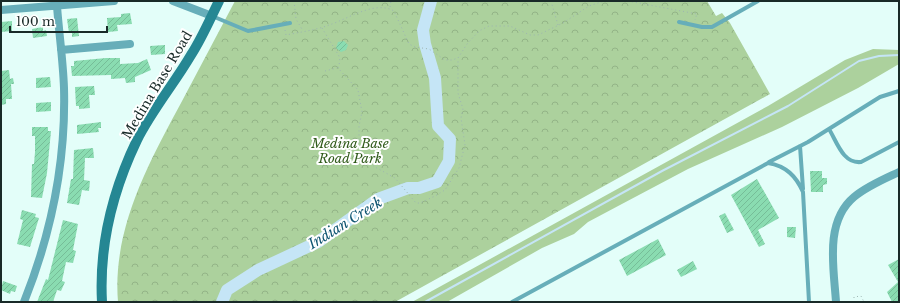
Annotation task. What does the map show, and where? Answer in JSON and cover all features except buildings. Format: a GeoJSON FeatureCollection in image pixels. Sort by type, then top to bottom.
{"type":"FeatureCollection","features":[{"type":"Feature","properties":{"kind":"street"},"geometry":{"type":"LineString","coordinates":[[1,10],[114,1]]}},
{"type":"Feature","properties":{"kind":"street"},"geometry":{"type":"LineString","coordinates":[[173,1],[212,16]]}},
{"type":"Feature","properties":{"kind":"street","name":"Medina Base Road"},"geometry":{"type":"LineString","coordinates":[[102,302],[104,245],[109,219],[126,166],[138,139],[191,56],[219,1]]}},
{"type":"Feature","properties":{"kind":"street"},"geometry":{"type":"LineString","coordinates":[[24,302],[40,263],[47,238],[62,154],[64,86],[57,6]]}},
{"type":"Feature","properties":{"kind":"street"},"geometry":{"type":"LineString","coordinates":[[61,50],[130,44]]}},
{"type":"Feature","properties":{"kind":"street"},"geometry":{"type":"LineString","coordinates":[[836,302],[833,241],[843,211],[853,198],[871,185],[899,172]]}},
{"type":"Feature","properties":{"kind":"lane"},"geometry":{"type":"LineString","coordinates":[[678,22],[712,27],[758,1]]}},
{"type":"Feature","properties":{"kind":"lane"},"geometry":{"type":"LineString","coordinates":[[212,16],[248,31],[290,23]]}},
{"type":"Feature","properties":{"kind":"lane"},"geometry":{"type":"LineString","coordinates":[[512,302],[800,146],[880,97],[899,92]]}},
{"type":"Feature","properties":{"kind":"lane"},"geometry":{"type":"LineString","coordinates":[[830,129],[848,160],[855,163],[861,162],[899,142]]}},
{"type":"Feature","properties":{"kind":"lane"},"geometry":{"type":"LineString","coordinates":[[800,146],[808,302]]}},
{"type":"Feature","properties":{"kind":"lane"},"geometry":{"type":"LineString","coordinates":[[768,163],[778,164],[793,174],[799,182],[803,192]]}},
{"type":"Feature","properties":{"kind":"path"},"geometry":{"type":"LineString","coordinates":[[294,1],[296,19],[303,32]]}},
{"type":"Feature","properties":{"kind":"path"},"geometry":{"type":"LineString","coordinates":[[390,8],[391,1]]}},
{"type":"Feature","properties":{"kind":"path"},"geometry":{"type":"LineString","coordinates":[[551,1],[558,26]]}},
{"type":"Feature","properties":{"kind":"path"},"geometry":{"type":"LineString","coordinates":[[338,68],[358,90],[362,112],[359,126],[359,146],[365,159],[375,167],[394,178],[416,203],[420,203],[445,190],[459,168],[465,145],[461,118],[463,109],[458,93],[458,58],[466,44],[479,31],[489,26],[510,26],[530,35],[538,35],[558,26],[589,6],[604,1]]}},
{"type":"Feature","properties":{"kind":"path"},"geometry":{"type":"LineString","coordinates":[[628,1],[697,14],[693,25]]}},
{"type":"Feature","properties":{"kind":"path"},"geometry":{"type":"LineString","coordinates":[[284,24],[286,35],[303,32],[321,27],[364,10],[383,6],[394,11],[409,44],[415,48],[429,49],[446,60],[458,58]]}},
{"type":"Feature","properties":{"kind":"path"},"geometry":{"type":"LineString","coordinates":[[321,27],[339,56],[340,61],[338,68]]}},
{"type":"Feature","properties":{"kind":"path"},"geometry":{"type":"LineString","coordinates":[[325,70],[338,68]]}},
{"type":"Feature","properties":{"kind":"path"},"geometry":{"type":"LineString","coordinates":[[854,302],[854,297],[861,296],[864,302]]}},
{"type":"Feature","properties":{"kind":"green space","name":"Medina Base Road Park"},"geometry":{"type":"Polygon","coordinates":[[[235,1],[707,1],[716,16],[722,13],[730,23],[770,94],[395,302],[118,302],[118,275],[121,249],[135,198],[156,150],[235,1]]]}},
{"type":"Feature","properties":{"kind":"green space"},"geometry":{"type":"Polygon","coordinates":[[[873,49],[899,50],[899,64],[858,88],[782,127],[688,169],[588,222],[574,234],[542,248],[447,302],[412,302],[768,106],[845,60],[873,49]]]}},
{"type":"Feature","properties":{"kind":"waterway","name":"Indian Creek"},"geometry":{"type":"LineString","coordinates":[[222,302],[227,290],[258,270],[318,242],[378,199],[408,188],[419,188],[437,182],[449,161],[450,139],[438,126],[435,78],[425,44],[423,30],[431,1]]}},
{"type":"Feature","properties":{"kind":"waterway"},"geometry":{"type":"LineString","coordinates":[[425,302],[662,171],[788,106],[859,61],[879,56],[899,55]]}}]}
